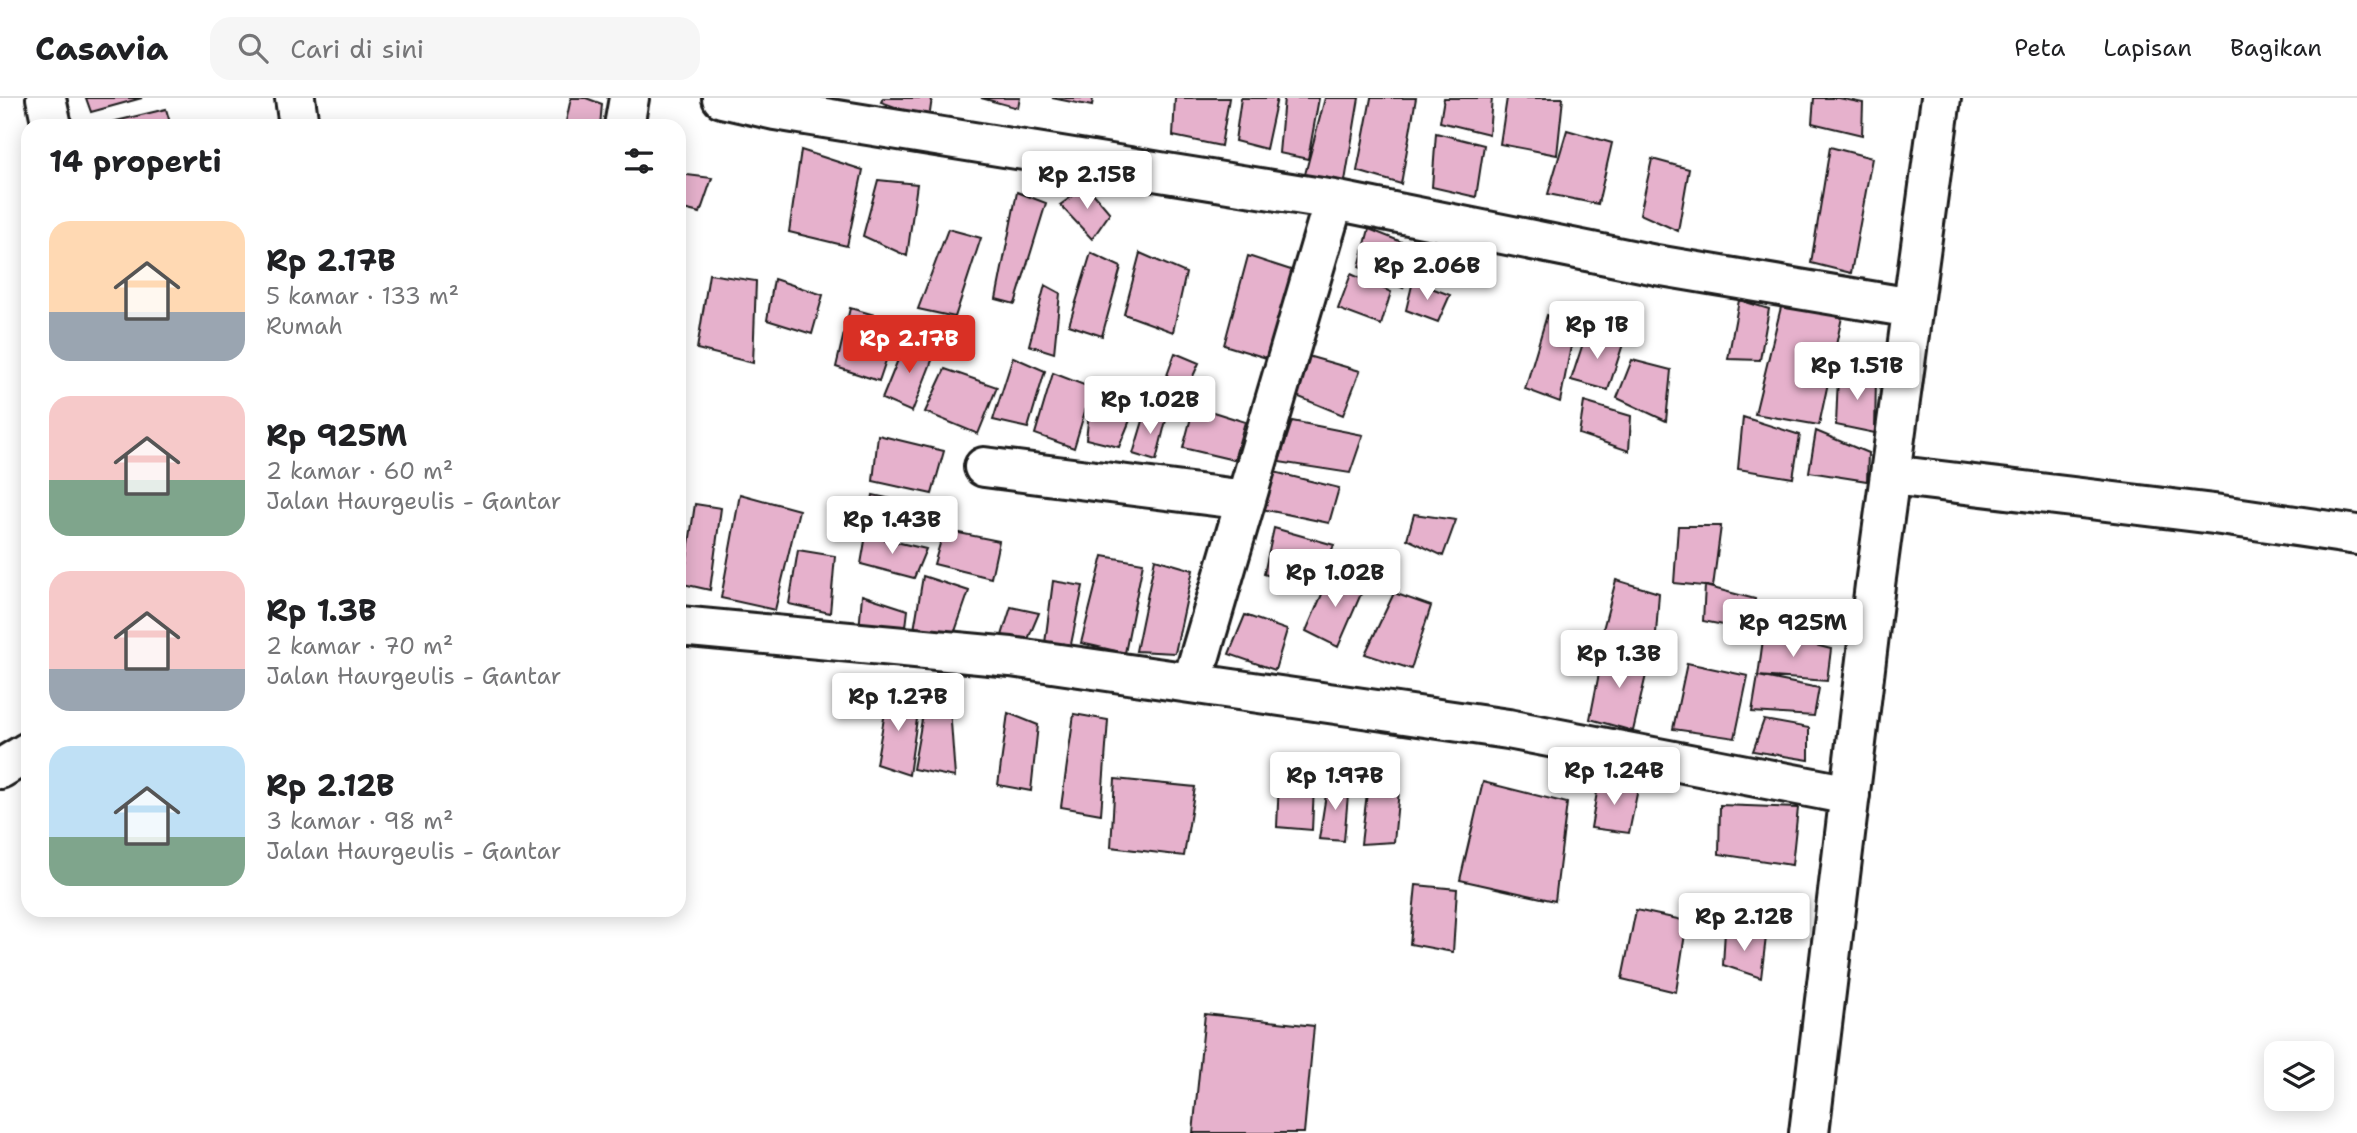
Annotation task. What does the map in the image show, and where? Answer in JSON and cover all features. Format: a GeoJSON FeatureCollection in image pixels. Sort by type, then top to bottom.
{"type":"FeatureCollection","features":[{"type":"Feature","properties":{"kind":"street"},"geometry":{"type":"LineString","coordinates":[[46,98],[50,119]]}},
{"type":"Feature","properties":{"kind":"street"},"geometry":{"type":"LineString","coordinates":[[295,98],[298,119]]}},
{"type":"Feature","properties":{"kind":"street"},"geometry":{"type":"LineString","coordinates":[[625,119],[629,98]]}},
{"type":"Feature","properties":{"kind":"street"},"geometry":{"type":"LineString","coordinates":[[722,98],[775,110],[1334,200],[1656,265],[1912,308]]}},
{"type":"Feature","properties":{"kind":"street"},"geometry":{"type":"LineString","coordinates":[[1811,1115],[1912,308],[1941,98]]}},
{"type":"Feature","properties":{"kind":"street"},"geometry":{"type":"LineString","coordinates":[[1192,683],[1334,200]]}},
{"type":"Feature","properties":{"kind":"street"},"geometry":{"type":"LineString","coordinates":[[984,467],[1246,500]]}},
{"type":"Feature","properties":{"kind":"street"},"geometry":{"type":"LineString","coordinates":[[1891,475],[2214,514],[2357,536]]}},
{"type":"Feature","properties":{"kind":"street"},"geometry":{"type":"LineString","coordinates":[[686,627],[1011,657],[1192,683],[1508,729],[1850,795]]}},
{"type":"Feature","properties":{"kind":"street"},"geometry":{"type":"LineString","coordinates":[[0,769],[21,756]]}},
{"type":"Feature","properties":{"kind":"building"},"geometry":{"type":"Polygon","coordinates":[[[86,98],[142,98],[91,112],[86,98]]]}},
{"type":"Feature","properties":{"kind":"building"},"geometry":{"type":"Polygon","coordinates":[[[571,98],[586,98],[602,104],[601,119],[566,119],[571,98]]]}},
{"type":"Feature","properties":{"kind":"building"},"geometry":{"type":"Polygon","coordinates":[[[883,98],[932,98],[929,119],[881,102],[883,98]]]}},
{"type":"Feature","properties":{"kind":"building"},"geometry":{"type":"Polygon","coordinates":[[[981,98],[1020,98],[1018,108],[981,98]]]}},
{"type":"Feature","properties":{"kind":"building"},"geometry":{"type":"Polygon","coordinates":[[[1052,98],[1093,98],[1092,106],[1052,98]]]}},
{"type":"Feature","properties":{"kind":"building"},"geometry":{"type":"Polygon","coordinates":[[[1175,98],[1229,98],[1221,146],[1173,136],[1175,98]]]}},
{"type":"Feature","properties":{"kind":"building"},"geometry":{"type":"Polygon","coordinates":[[[1241,98],[1277,98],[1266,149],[1235,141],[1241,98]]]}},
{"type":"Feature","properties":{"kind":"building"},"geometry":{"type":"Polygon","coordinates":[[[1284,98],[1319,98],[1308,159],[1279,153],[1284,98]]]}},
{"type":"Feature","properties":{"kind":"building"},"geometry":{"type":"Polygon","coordinates":[[[1325,98],[1359,98],[1343,193],[1303,182],[1325,98]]]}},
{"type":"Feature","properties":{"kind":"building"},"geometry":{"type":"Polygon","coordinates":[[[1371,98],[1416,98],[1401,184],[1357,171],[1371,98]]]}},
{"type":"Feature","properties":{"kind":"building"},"geometry":{"type":"Polygon","coordinates":[[[1444,98],[1492,98],[1489,134],[1440,122],[1444,98]]]}},
{"type":"Feature","properties":{"kind":"building"},"geometry":{"type":"Polygon","coordinates":[[[1507,98],[1563,98],[1557,155],[1500,144],[1507,98]]]}},
{"type":"Feature","properties":{"kind":"building"},"geometry":{"type":"Polygon","coordinates":[[[1814,98],[1839,98],[1863,103],[1862,135],[1812,123],[1814,98]]]}},
{"type":"Feature","properties":{"kind":"building"},"geometry":{"type":"Polygon","coordinates":[[[166,109],[169,119],[124,119],[166,109]]]}},
{"type":"Feature","properties":{"kind":"building"},"geometry":{"type":"Polygon","coordinates":[[[1567,130],[1612,143],[1598,204],[1548,194],[1567,130]]]}},
{"type":"Feature","properties":{"kind":"building"},"geometry":{"type":"Polygon","coordinates":[[[1436,133],[1484,145],[1476,197],[1432,187],[1436,133]]]}},
{"type":"Feature","properties":{"kind":"building"},"geometry":{"type":"Polygon","coordinates":[[[1830,147],[1872,158],[1851,273],[1811,263],[1830,147]]]}},
{"type":"Feature","properties":{"kind":"building"},"geometry":{"type":"Polygon","coordinates":[[[801,150],[863,170],[847,246],[789,232],[801,150]]]}},
{"type":"Feature","properties":{"kind":"building"},"geometry":{"type":"Polygon","coordinates":[[[1652,159],[1689,169],[1678,231],[1640,214],[1652,159]]]}},
{"type":"Feature","properties":{"kind":"building"},"geometry":{"type":"Polygon","coordinates":[[[686,175],[712,178],[700,213],[686,210],[686,175]]]}},
{"type":"Feature","properties":{"kind":"building"},"geometry":{"type":"Polygon","coordinates":[[[878,180],[917,184],[907,256],[863,236],[878,180]]]}},
{"type":"Feature","properties":{"kind":"building"},"geometry":{"type":"Polygon","coordinates":[[[1087,186],[1110,213],[1092,239],[1060,205],[1087,186]]]}},
{"type":"Feature","properties":{"kind":"building"},"geometry":{"type":"Polygon","coordinates":[[[1017,192],[1046,203],[1015,304],[996,299],[1017,192]]]}},
{"type":"Feature","properties":{"kind":"building"},"geometry":{"type":"Polygon","coordinates":[[[948,229],[981,238],[955,317],[918,309],[948,229]]]}},
{"type":"Feature","properties":{"kind":"building"},"geometry":{"type":"Polygon","coordinates":[[[1369,229],[1417,248],[1403,288],[1359,267],[1369,229]]]}},
{"type":"Feature","properties":{"kind":"building"},"geometry":{"type":"Polygon","coordinates":[[[1091,253],[1121,267],[1102,336],[1069,325],[1091,253]]]}},
{"type":"Feature","properties":{"kind":"building"},"geometry":{"type":"Polygon","coordinates":[[[1140,253],[1186,273],[1173,332],[1124,314],[1140,253]]]}},
{"type":"Feature","properties":{"kind":"building"},"geometry":{"type":"Polygon","coordinates":[[[1248,256],[1300,273],[1273,360],[1224,345],[1248,256]]]}},
{"type":"Feature","properties":{"kind":"building"},"geometry":{"type":"Polygon","coordinates":[[[709,274],[756,281],[753,363],[697,349],[709,274]]]}},
{"type":"Feature","properties":{"kind":"building"},"geometry":{"type":"Polygon","coordinates":[[[1351,274],[1391,292],[1381,325],[1338,309],[1351,274]]]}},
{"type":"Feature","properties":{"kind":"building"},"geometry":{"type":"Polygon","coordinates":[[[774,279],[823,295],[812,334],[767,320],[774,279]]]}},
{"type":"Feature","properties":{"kind":"building"},"geometry":{"type":"Polygon","coordinates":[[[1413,281],[1450,295],[1438,322],[1406,310],[1413,281]]]}},
{"type":"Feature","properties":{"kind":"building"},"geometry":{"type":"Polygon","coordinates":[[[1045,285],[1060,293],[1054,353],[1029,345],[1045,285]]]}},
{"type":"Feature","properties":{"kind":"building"},"geometry":{"type":"Polygon","coordinates":[[[1739,300],[1769,309],[1760,360],[1728,359],[1739,300]]]}},
{"type":"Feature","properties":{"kind":"building"},"geometry":{"type":"Polygon","coordinates":[[[1782,303],[1842,317],[1819,425],[1755,414],[1782,303]]]}},
{"type":"Feature","properties":{"kind":"building"},"geometry":{"type":"Polygon","coordinates":[[[850,308],[899,322],[879,381],[836,367],[850,308]]]}},
{"type":"Feature","properties":{"kind":"building"},"geometry":{"type":"Polygon","coordinates":[[[1547,315],[1575,326],[1560,402],[1525,389],[1547,315]]]}},
{"type":"Feature","properties":{"kind":"building"},"geometry":{"type":"Polygon","coordinates":[[[1587,331],[1623,344],[1608,390],[1571,380],[1587,331]]]}},
{"type":"Feature","properties":{"kind":"building"},"geometry":{"type":"Polygon","coordinates":[[[906,340],[936,350],[912,412],[882,399],[906,340]]]}},
{"type":"Feature","properties":{"kind":"building"},"geometry":{"type":"Polygon","coordinates":[[[1175,353],[1199,363],[1181,403],[1161,392],[1175,353]]]}},
{"type":"Feature","properties":{"kind":"building"},"geometry":{"type":"Polygon","coordinates":[[[1304,355],[1360,371],[1343,415],[1294,395],[1304,355]]]}},
{"type":"Feature","properties":{"kind":"building"},"geometry":{"type":"Polygon","coordinates":[[[1013,357],[1045,371],[1028,428],[993,420],[1013,357]]]}},
{"type":"Feature","properties":{"kind":"building"},"geometry":{"type":"Polygon","coordinates":[[[1632,360],[1671,370],[1666,421],[1617,398],[1632,360]]]}},
{"type":"Feature","properties":{"kind":"building"},"geometry":{"type":"Polygon","coordinates":[[[945,369],[997,387],[978,434],[925,412],[945,369]]]}},
{"type":"Feature","properties":{"kind":"building"},"geometry":{"type":"Polygon","coordinates":[[[1053,373],[1092,388],[1074,448],[1035,434],[1053,373]]]}},
{"type":"Feature","properties":{"kind":"building"},"geometry":{"type":"Polygon","coordinates":[[[1876,375],[1875,433],[1836,425],[1838,376],[1876,375]]]}},
{"type":"Feature","properties":{"kind":"building"},"geometry":{"type":"Polygon","coordinates":[[[1092,388],[1137,403],[1119,447],[1086,439],[1092,388]]]}},
{"type":"Feature","properties":{"kind":"building"},"geometry":{"type":"Polygon","coordinates":[[[1584,402],[1631,416],[1629,451],[1579,434],[1584,402]]]}},
{"type":"Feature","properties":{"kind":"building"},"geometry":{"type":"Polygon","coordinates":[[[1194,406],[1245,422],[1234,460],[1183,448],[1194,406]]]}},
{"type":"Feature","properties":{"kind":"building"},"geometry":{"type":"Polygon","coordinates":[[[1146,411],[1167,416],[1156,461],[1133,454],[1146,411]]]}},
{"type":"Feature","properties":{"kind":"building"},"geometry":{"type":"Polygon","coordinates":[[[1743,417],[1800,435],[1793,478],[1738,469],[1743,417]]]}},
{"type":"Feature","properties":{"kind":"building"},"geometry":{"type":"Polygon","coordinates":[[[1292,421],[1363,435],[1350,473],[1279,462],[1292,421]]]}},
{"type":"Feature","properties":{"kind":"building"},"geometry":{"type":"Polygon","coordinates":[[[1816,431],[1868,453],[1867,481],[1809,472],[1816,431]]]}},
{"type":"Feature","properties":{"kind":"building"},"geometry":{"type":"Polygon","coordinates":[[[878,435],[944,451],[932,494],[873,481],[878,435]]]}},
{"type":"Feature","properties":{"kind":"building"},"geometry":{"type":"Polygon","coordinates":[[[1266,470],[1339,488],[1329,523],[1257,508],[1266,470]]]}},
{"type":"Feature","properties":{"kind":"building"},"geometry":{"type":"Polygon","coordinates":[[[740,494],[799,510],[775,610],[721,598],[740,494]]]}},
{"type":"Feature","properties":{"kind":"building"},"geometry":{"type":"Polygon","coordinates":[[[873,495],[933,508],[927,539],[867,527],[873,495]]]}},
{"type":"Feature","properties":{"kind":"building"},"geometry":{"type":"Polygon","coordinates":[[[695,504],[721,508],[710,590],[686,585],[686,564],[695,504]]]}},
{"type":"Feature","properties":{"kind":"building"},"geometry":{"type":"Polygon","coordinates":[[[1414,514],[1456,520],[1443,556],[1407,539],[1414,514]]]}},
{"type":"Feature","properties":{"kind":"building"},"geometry":{"type":"Polygon","coordinates":[[[1678,526],[1721,526],[1713,587],[1674,583],[1678,526]]]}},
{"type":"Feature","properties":{"kind":"building"},"geometry":{"type":"Polygon","coordinates":[[[1274,528],[1334,545],[1315,590],[1264,574],[1274,528]]]}},
{"type":"Feature","properties":{"kind":"building"},"geometry":{"type":"Polygon","coordinates":[[[944,530],[999,541],[991,578],[934,564],[944,530]]]}},
{"type":"Feature","properties":{"kind":"building"},"geometry":{"type":"Polygon","coordinates":[[[866,535],[926,549],[914,578],[861,564],[866,535]]]}},
{"type":"Feature","properties":{"kind":"building"},"geometry":{"type":"Polygon","coordinates":[[[798,550],[835,556],[830,613],[789,604],[798,550]]]}},
{"type":"Feature","properties":{"kind":"building"},"geometry":{"type":"Polygon","coordinates":[[[1103,556],[1143,563],[1125,653],[1081,643],[1103,556]]]}},
{"type":"Feature","properties":{"kind":"building"},"geometry":{"type":"Polygon","coordinates":[[[1155,559],[1193,570],[1175,653],[1136,651],[1155,559]]]}},
{"type":"Feature","properties":{"kind":"building"},"geometry":{"type":"Polygon","coordinates":[[[1332,571],[1364,587],[1338,647],[1306,631],[1332,571]]]}},
{"type":"Feature","properties":{"kind":"building"},"geometry":{"type":"Polygon","coordinates":[[[923,576],[969,591],[953,637],[914,630],[923,576]]]}},
{"type":"Feature","properties":{"kind":"building"},"geometry":{"type":"Polygon","coordinates":[[[1616,580],[1659,593],[1655,647],[1601,637],[1616,580]]]}},
{"type":"Feature","properties":{"kind":"building"},"geometry":{"type":"Polygon","coordinates":[[[1053,581],[1083,586],[1069,654],[1044,651],[1053,581]]]}},
{"type":"Feature","properties":{"kind":"building"},"geometry":{"type":"Polygon","coordinates":[[[1705,586],[1755,599],[1749,630],[1703,621],[1705,586]]]}},
{"type":"Feature","properties":{"kind":"building"},"geometry":{"type":"Polygon","coordinates":[[[1394,593],[1431,606],[1411,669],[1365,654],[1394,593]]]}},
{"type":"Feature","properties":{"kind":"building"},"geometry":{"type":"Polygon","coordinates":[[[862,595],[908,610],[905,635],[859,631],[862,595]]]}},
{"type":"Feature","properties":{"kind":"building"},"geometry":{"type":"Polygon","coordinates":[[[1011,607],[1039,613],[1026,644],[999,645],[1011,607]]]}},
{"type":"Feature","properties":{"kind":"building"},"geometry":{"type":"Polygon","coordinates":[[[1245,615],[1287,630],[1275,670],[1229,654],[1245,615]]]}},
{"type":"Feature","properties":{"kind":"building"},"geometry":{"type":"Polygon","coordinates":[[[1764,632],[1831,649],[1827,681],[1758,676],[1764,632]]]}},
{"type":"Feature","properties":{"kind":"building"},"geometry":{"type":"Polygon","coordinates":[[[1604,648],[1649,662],[1633,731],[1590,719],[1604,648]]]}},
{"type":"Feature","properties":{"kind":"building"},"geometry":{"type":"Polygon","coordinates":[[[1687,663],[1748,676],[1735,738],[1673,729],[1687,663]]]}},
{"type":"Feature","properties":{"kind":"building"},"geometry":{"type":"Polygon","coordinates":[[[1758,676],[1819,688],[1814,716],[1752,712],[1758,676]]]}},
{"type":"Feature","properties":{"kind":"building"},"geometry":{"type":"Polygon","coordinates":[[[888,695],[920,698],[909,775],[876,764],[888,695]]]}},
{"type":"Feature","properties":{"kind":"building"},"geometry":{"type":"Polygon","coordinates":[[[925,703],[950,708],[955,777],[913,769],[925,703]]]}},
{"type":"Feature","properties":{"kind":"building"},"geometry":{"type":"Polygon","coordinates":[[[1008,713],[1038,725],[1031,791],[998,785],[1008,713]]]}},
{"type":"Feature","properties":{"kind":"building"},"geometry":{"type":"Polygon","coordinates":[[[1074,714],[1108,720],[1101,814],[1061,807],[1074,714]]]}},
{"type":"Feature","properties":{"kind":"building"},"geometry":{"type":"Polygon","coordinates":[[[1764,720],[1809,728],[1809,760],[1753,751],[1764,720]]]}},
{"type":"Feature","properties":{"kind":"building"},"geometry":{"type":"Polygon","coordinates":[[[1280,756],[1315,765],[1312,830],[1277,827],[1280,756]]]}},
{"type":"Feature","properties":{"kind":"building"},"geometry":{"type":"Polygon","coordinates":[[[1115,779],[1195,787],[1184,856],[1111,847],[1115,779]]]}},
{"type":"Feature","properties":{"kind":"building"},"geometry":{"type":"Polygon","coordinates":[[[1599,780],[1638,789],[1629,833],[1591,828],[1599,780]]]}},
{"type":"Feature","properties":{"kind":"building"},"geometry":{"type":"Polygon","coordinates":[[[1328,782],[1349,783],[1344,841],[1319,839],[1328,782]]]}},
{"type":"Feature","properties":{"kind":"building"},"geometry":{"type":"Polygon","coordinates":[[[1483,782],[1567,803],[1555,901],[1460,880],[1483,782]]]}},
{"type":"Feature","properties":{"kind":"building"},"geometry":{"type":"Polygon","coordinates":[[[1368,784],[1399,790],[1394,842],[1361,844],[1368,784]]]}},
{"type":"Feature","properties":{"kind":"building"},"geometry":{"type":"Polygon","coordinates":[[[1720,805],[1798,808],[1792,865],[1719,854],[1720,805]]]}},
{"type":"Feature","properties":{"kind":"building"},"geometry":{"type":"Polygon","coordinates":[[[1416,885],[1457,889],[1453,952],[1410,944],[1416,885]]]}},
{"type":"Feature","properties":{"kind":"building"},"geometry":{"type":"Polygon","coordinates":[[[1636,910],[1687,921],[1676,992],[1622,979],[1636,910]]]}},
{"type":"Feature","properties":{"kind":"building"},"geometry":{"type":"Polygon","coordinates":[[[1725,931],[1766,937],[1761,978],[1723,965],[1725,931]]]}},
{"type":"Feature","properties":{"kind":"building"},"geometry":{"type":"Polygon","coordinates":[[[1205,1014],[1314,1026],[1304,1133],[1193,1133],[1205,1014]]]}}]}
